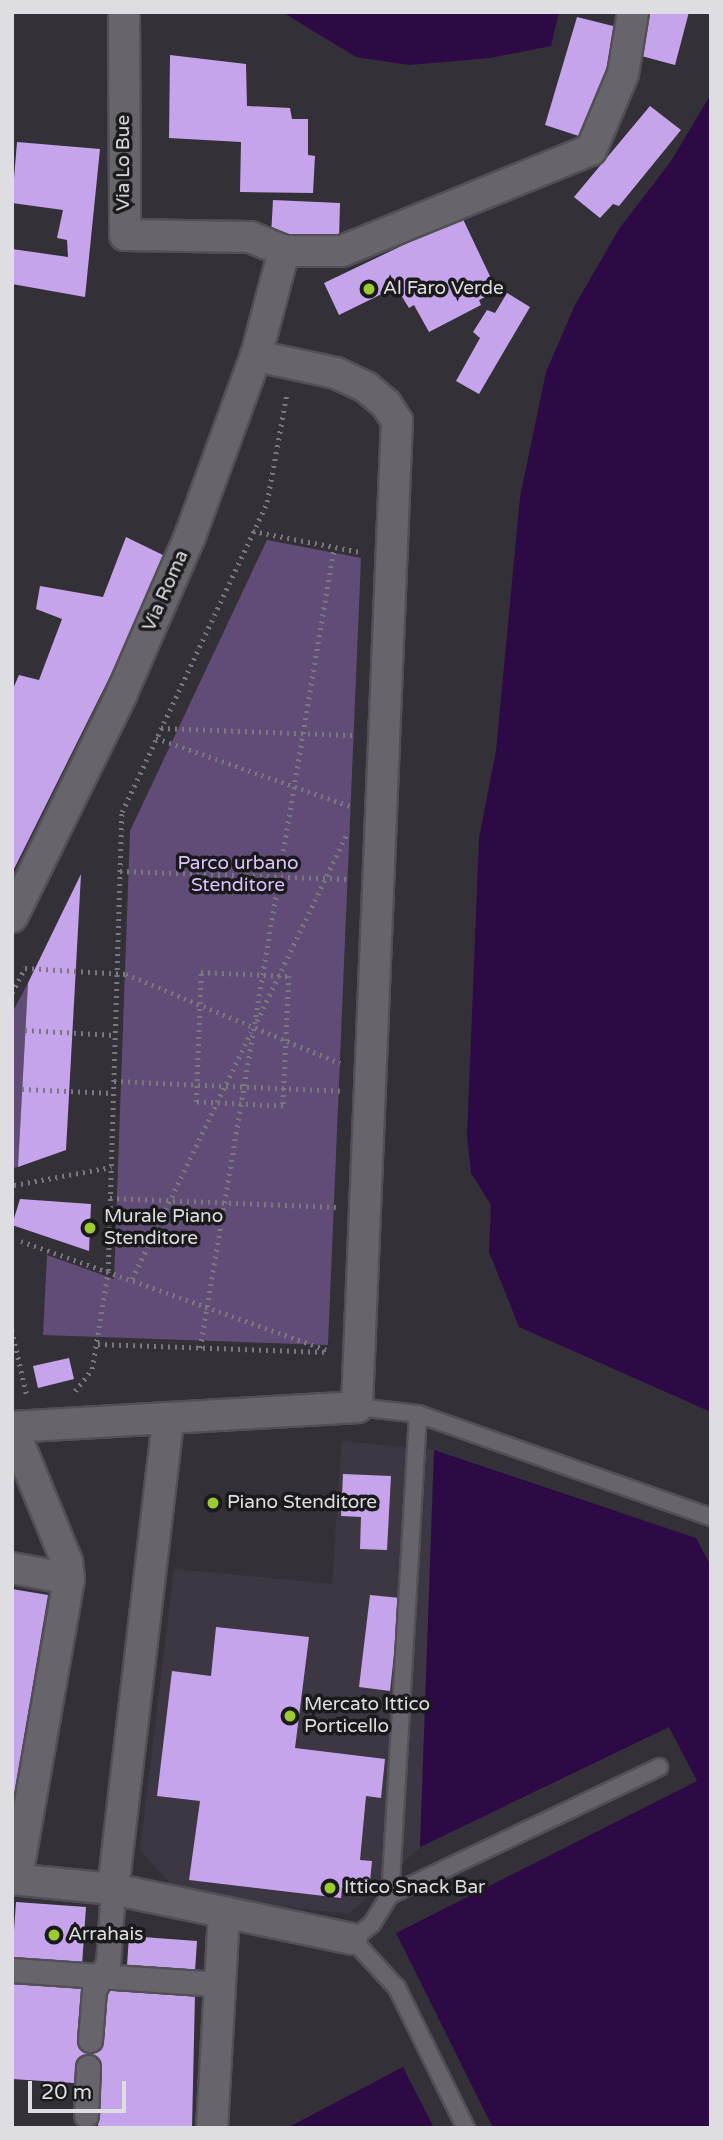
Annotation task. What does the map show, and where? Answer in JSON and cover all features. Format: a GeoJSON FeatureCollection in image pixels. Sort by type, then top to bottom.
{"type":"FeatureCollection","features":[{"type":"Feature","properties":{"kind":"street","name":"Via Lo Bue"},"geometry":{"type":"LineString","coordinates":[[124,12],[125,235],[250,237],[284,251]]}},
{"type":"Feature","properties":{"kind":"street"},"geometry":{"type":"LineString","coordinates":[[284,251],[342,251],[591,150],[623,74],[633,12]]}},
{"type":"Feature","properties":{"kind":"street","name":"Via Roma"},"geometry":{"type":"LineString","coordinates":[[12,917],[121,695],[180,560],[256,356],[284,251]]}},
{"type":"Feature","properties":{"kind":"street"},"geometry":{"type":"LineString","coordinates":[[256,356],[336,373],[366,387],[386,404],[397,421],[357,1407],[12,1427],[67,1562],[69,1579],[15,1878],[113,1889],[352,1939]]}},
{"type":"Feature","properties":{"kind":"street"},"geometry":{"type":"LineString","coordinates":[[90,2040],[94,1990],[107,1963],[113,1889],[168,1418]]}},
{"type":"Feature","properties":{"kind":"street"},"geometry":{"type":"LineString","coordinates":[[12,1568],[69,1579]]}},
{"type":"Feature","properties":{"kind":"street"},"geometry":{"type":"LineString","coordinates":[[212,2128],[224,1912]]}},
{"type":"Feature","properties":{"kind":"street"},"geometry":{"type":"LineString","coordinates":[[12,1970],[220,1984]]}},
{"type":"Feature","properties":{"kind":"street"},"geometry":{"type":"LineString","coordinates":[[86,2115],[88,2067]]}},
{"type":"Feature","properties":{"kind":"lane"},"geometry":{"type":"LineString","coordinates":[[357,1407],[418,1414],[711,1517]]}},
{"type":"Feature","properties":{"kind":"lane"},"geometry":{"type":"LineString","coordinates":[[418,1414],[390,1895],[372,1924],[352,1939],[397,1989],[466,2128]]}},
{"type":"Feature","properties":{"kind":"lane"},"geometry":{"type":"LineString","coordinates":[[390,1895],[659,1767]]}},
{"type":"Feature","properties":{"kind":"path"},"geometry":{"type":"LineString","coordinates":[[67,1398],[92,1369],[98,1344],[107,1270],[122,812],[267,502],[292,364]]}},
{"type":"Feature","properties":{"kind":"path"},"geometry":{"type":"LineString","coordinates":[[253,531],[370,554]]}},
{"type":"Feature","properties":{"kind":"path"},"geometry":{"type":"LineString","coordinates":[[200,1348],[334,547]]}},
{"type":"Feature","properties":{"kind":"path"},"geometry":{"type":"LineString","coordinates":[[161,728],[362,736]]}},
{"type":"Feature","properties":{"kind":"path"},"geometry":{"type":"LineString","coordinates":[[156,738],[359,809]]}},
{"type":"Feature","properties":{"kind":"path"},"geometry":{"type":"LineString","coordinates":[[132,1279],[354,821]]}},
{"type":"Feature","properties":{"kind":"path"},"geometry":{"type":"LineString","coordinates":[[120,870],[378,880]]}},
{"type":"Feature","properties":{"kind":"path"},"geometry":{"type":"LineString","coordinates":[[12,993],[24,968],[117,973],[200,1004],[348,1066],[348,1053]]}},
{"type":"Feature","properties":{"kind":"path"},"geometry":{"type":"LineString","coordinates":[[201,972],[279,976],[289,976],[283,1106],[196,1102],[201,972]]}},
{"type":"Feature","properties":{"kind":"path"},"geometry":{"type":"LineString","coordinates":[[25,1030],[115,1035]]}},
{"type":"Feature","properties":{"kind":"path"},"geometry":{"type":"LineString","coordinates":[[114,1081],[346,1091]]}},
{"type":"Feature","properties":{"kind":"path"},"geometry":{"type":"LineString","coordinates":[[22,1089],[113,1093]]}},
{"type":"Feature","properties":{"kind":"path"},"geometry":{"type":"LineString","coordinates":[[12,1197],[13,1182],[111,1167]]}},
{"type":"Feature","properties":{"kind":"path"},"geometry":{"type":"LineString","coordinates":[[341,1221],[342,1195]]}},
{"type":"Feature","properties":{"kind":"path"},"geometry":{"type":"LineString","coordinates":[[110,1198],[341,1208]]}},
{"type":"Feature","properties":{"kind":"path"},"geometry":{"type":"LineString","coordinates":[[21,1241],[207,1305],[335,1353]]}},
{"type":"Feature","properties":{"kind":"path"},"geometry":{"type":"LineString","coordinates":[[12,1330],[32,1405]]}},
{"type":"Feature","properties":{"kind":"path"},"geometry":{"type":"LineString","coordinates":[[335,1340],[335,1353]]}},
{"type":"Feature","properties":{"kind":"path"},"geometry":{"type":"LineString","coordinates":[[98,1344],[335,1353]]}},
{"type":"Feature","properties":{"kind":"shaded area"},"geometry":{"type":"Polygon","coordinates":[[[282,12],[559,12],[551,46],[490,58],[409,65],[356,57],[282,12]]]}},
{"type":"Feature","properties":{"kind":"shaded area"},"geometry":{"type":"Polygon","coordinates":[[[711,94],[711,1412],[519,1327],[489,1252],[491,1205],[471,1173],[467,1137],[479,838],[496,751],[520,497],[546,372],[575,305],[619,229],[671,161],[711,94]]]}},
{"type":"Feature","properties":{"kind":"shaded area","name":"Mercato Ittico Porticello"},"geometry":{"type":"Polygon","coordinates":[[[342,1441],[434,1450],[420,1847],[349,1914],[180,1894],[140,1850],[174,1569],[332,1584],[342,1441]]]}},
{"type":"Feature","properties":{"kind":"shaded area"},"geometry":{"type":"Polygon","coordinates":[[[434,1450],[696,1538],[711,1566],[711,2128],[493,2128],[396,1933],[697,1781],[669,1727],[420,1847],[434,1450]]]}},
{"type":"Feature","properties":{"kind":"shaded area"},"geometry":{"type":"Polygon","coordinates":[[[403,2067],[434,2128],[287,2128],[403,2067]]]}},
{"type":"Feature","properties":{"kind":"green space","name":"Parco urbano Stenditore"},"geometry":{"type":"Polygon","coordinates":[[[267,540],[361,558],[328,1345],[43,1335],[47,1255],[114,1279],[130,831],[267,540]]]}},
{"type":"Feature","properties":{"kind":"green space"},"geometry":{"type":"Polygon","coordinates":[[[28,983],[18,1167],[13,1168],[12,1013],[28,983]]]}},
{"type":"Feature","properties":{"kind":"building"},"geometry":{"type":"Polygon","coordinates":[[[645,12],[689,12],[675,65],[634,54],[645,12]]]}},
{"type":"Feature","properties":{"kind":"building"},"geometry":{"type":"Polygon","coordinates":[[[577,17],[617,27],[588,139],[545,125],[577,17]]]}},
{"type":"Feature","properties":{"kind":"building"},"geometry":{"type":"Polygon","coordinates":[[[170,55],[246,64],[247,106],[290,108],[292,119],[308,119],[308,155],[315,156],[313,193],[240,192],[241,142],[169,138],[170,55]]]}},
{"type":"Feature","properties":{"kind":"building"},"geometry":{"type":"Polygon","coordinates":[[[650,106],[681,130],[619,206],[613,204],[600,218],[574,197],[650,106]]]}},
{"type":"Feature","properties":{"kind":"building"},"geometry":{"type":"Polygon","coordinates":[[[17,142],[100,149],[85,297],[12,284],[12,249],[68,257],[67,240],[57,238],[63,210],[12,203],[17,142]]]}},
{"type":"Feature","properties":{"kind":"building"},"geometry":{"type":"Polygon","coordinates":[[[273,200],[340,203],[339,239],[271,236],[273,200]]]}},
{"type":"Feature","properties":{"kind":"building"},"geometry":{"type":"Polygon","coordinates":[[[462,217],[497,291],[479,300],[481,305],[429,332],[414,305],[409,308],[396,287],[339,315],[324,283],[462,217]]]}},
{"type":"Feature","properties":{"kind":"building"},"geometry":{"type":"Polygon","coordinates":[[[507,293],[530,307],[479,394],[456,381],[480,338],[473,332],[487,310],[495,313],[507,293]]]}},
{"type":"Feature","properties":{"kind":"building"},"geometry":{"type":"Polygon","coordinates":[[[126,537],[169,558],[12,873],[12,691],[19,675],[39,680],[62,619],[36,609],[40,586],[103,597],[126,537]]]}},
{"type":"Feature","properties":{"kind":"building"},"geometry":{"type":"Polygon","coordinates":[[[81,874],[66,1150],[18,1167],[28,983],[81,874]]]}},
{"type":"Feature","properties":{"kind":"building"},"geometry":{"type":"Polygon","coordinates":[[[20,1199],[91,1204],[89,1251],[12,1225],[20,1199]]]}},
{"type":"Feature","properties":{"kind":"building"},"geometry":{"type":"Polygon","coordinates":[[[69,1358],[74,1379],[38,1388],[33,1366],[69,1358]]]}},
{"type":"Feature","properties":{"kind":"building"},"geometry":{"type":"Polygon","coordinates":[[[343,1474],[391,1476],[387,1550],[360,1549],[361,1517],[341,1516],[343,1474]]]}},
{"type":"Feature","properties":{"kind":"building"},"geometry":{"type":"Polygon","coordinates":[[[12,1589],[48,1595],[14,1797],[12,1796],[12,1589]]]}},
{"type":"Feature","properties":{"kind":"building"},"geometry":{"type":"Polygon","coordinates":[[[370,1595],[400,1598],[390,1691],[359,1687],[370,1595]]]}},
{"type":"Feature","properties":{"kind":"building"},"geometry":{"type":"Polygon","coordinates":[[[216,1627],[309,1637],[295,1748],[385,1759],[381,1798],[366,1796],[360,1860],[372,1861],[369,1891],[342,1888],[341,1898],[189,1880],[200,1801],[157,1796],[172,1671],[211,1676],[216,1627]]]}},
{"type":"Feature","properties":{"kind":"building"},"geometry":{"type":"Polygon","coordinates":[[[16,1902],[86,1907],[82,1965],[12,1959],[16,1902]]]}},
{"type":"Feature","properties":{"kind":"building"},"geometry":{"type":"Polygon","coordinates":[[[129,1936],[197,1941],[195,1971],[127,1966],[129,1936]]]}},
{"type":"Feature","properties":{"kind":"building"},"geometry":{"type":"Polygon","coordinates":[[[12,1982],[82,1986],[79,2040],[103,2040],[106,1989],[195,1994],[192,2128],[98,2128],[100,2067],[76,2066],[74,2083],[12,2079],[12,1982]]]}},
{"type":"Feature","properties":{"kind":"place","name":"Al Faro Verde"},"geometry":{"type":"Point","coordinates":[369,289]}},
{"type":"Feature","properties":{"kind":"place","name":"Murale Piano Stenditore"},"geometry":{"type":"Point","coordinates":[90,1228]}},
{"type":"Feature","properties":{"kind":"place","name":"Piano Stenditore"},"geometry":{"type":"Point","coordinates":[213,1503]}},
{"type":"Feature","properties":{"kind":"place","name":"Mercato Ittico Porticello"},"geometry":{"type":"Point","coordinates":[290,1716]}},
{"type":"Feature","properties":{"kind":"place","name":"Ittico Snack Bar"},"geometry":{"type":"Point","coordinates":[330,1888]}},
{"type":"Feature","properties":{"kind":"place","name":"Arrahais"},"geometry":{"type":"Point","coordinates":[54,1935]}}]}
